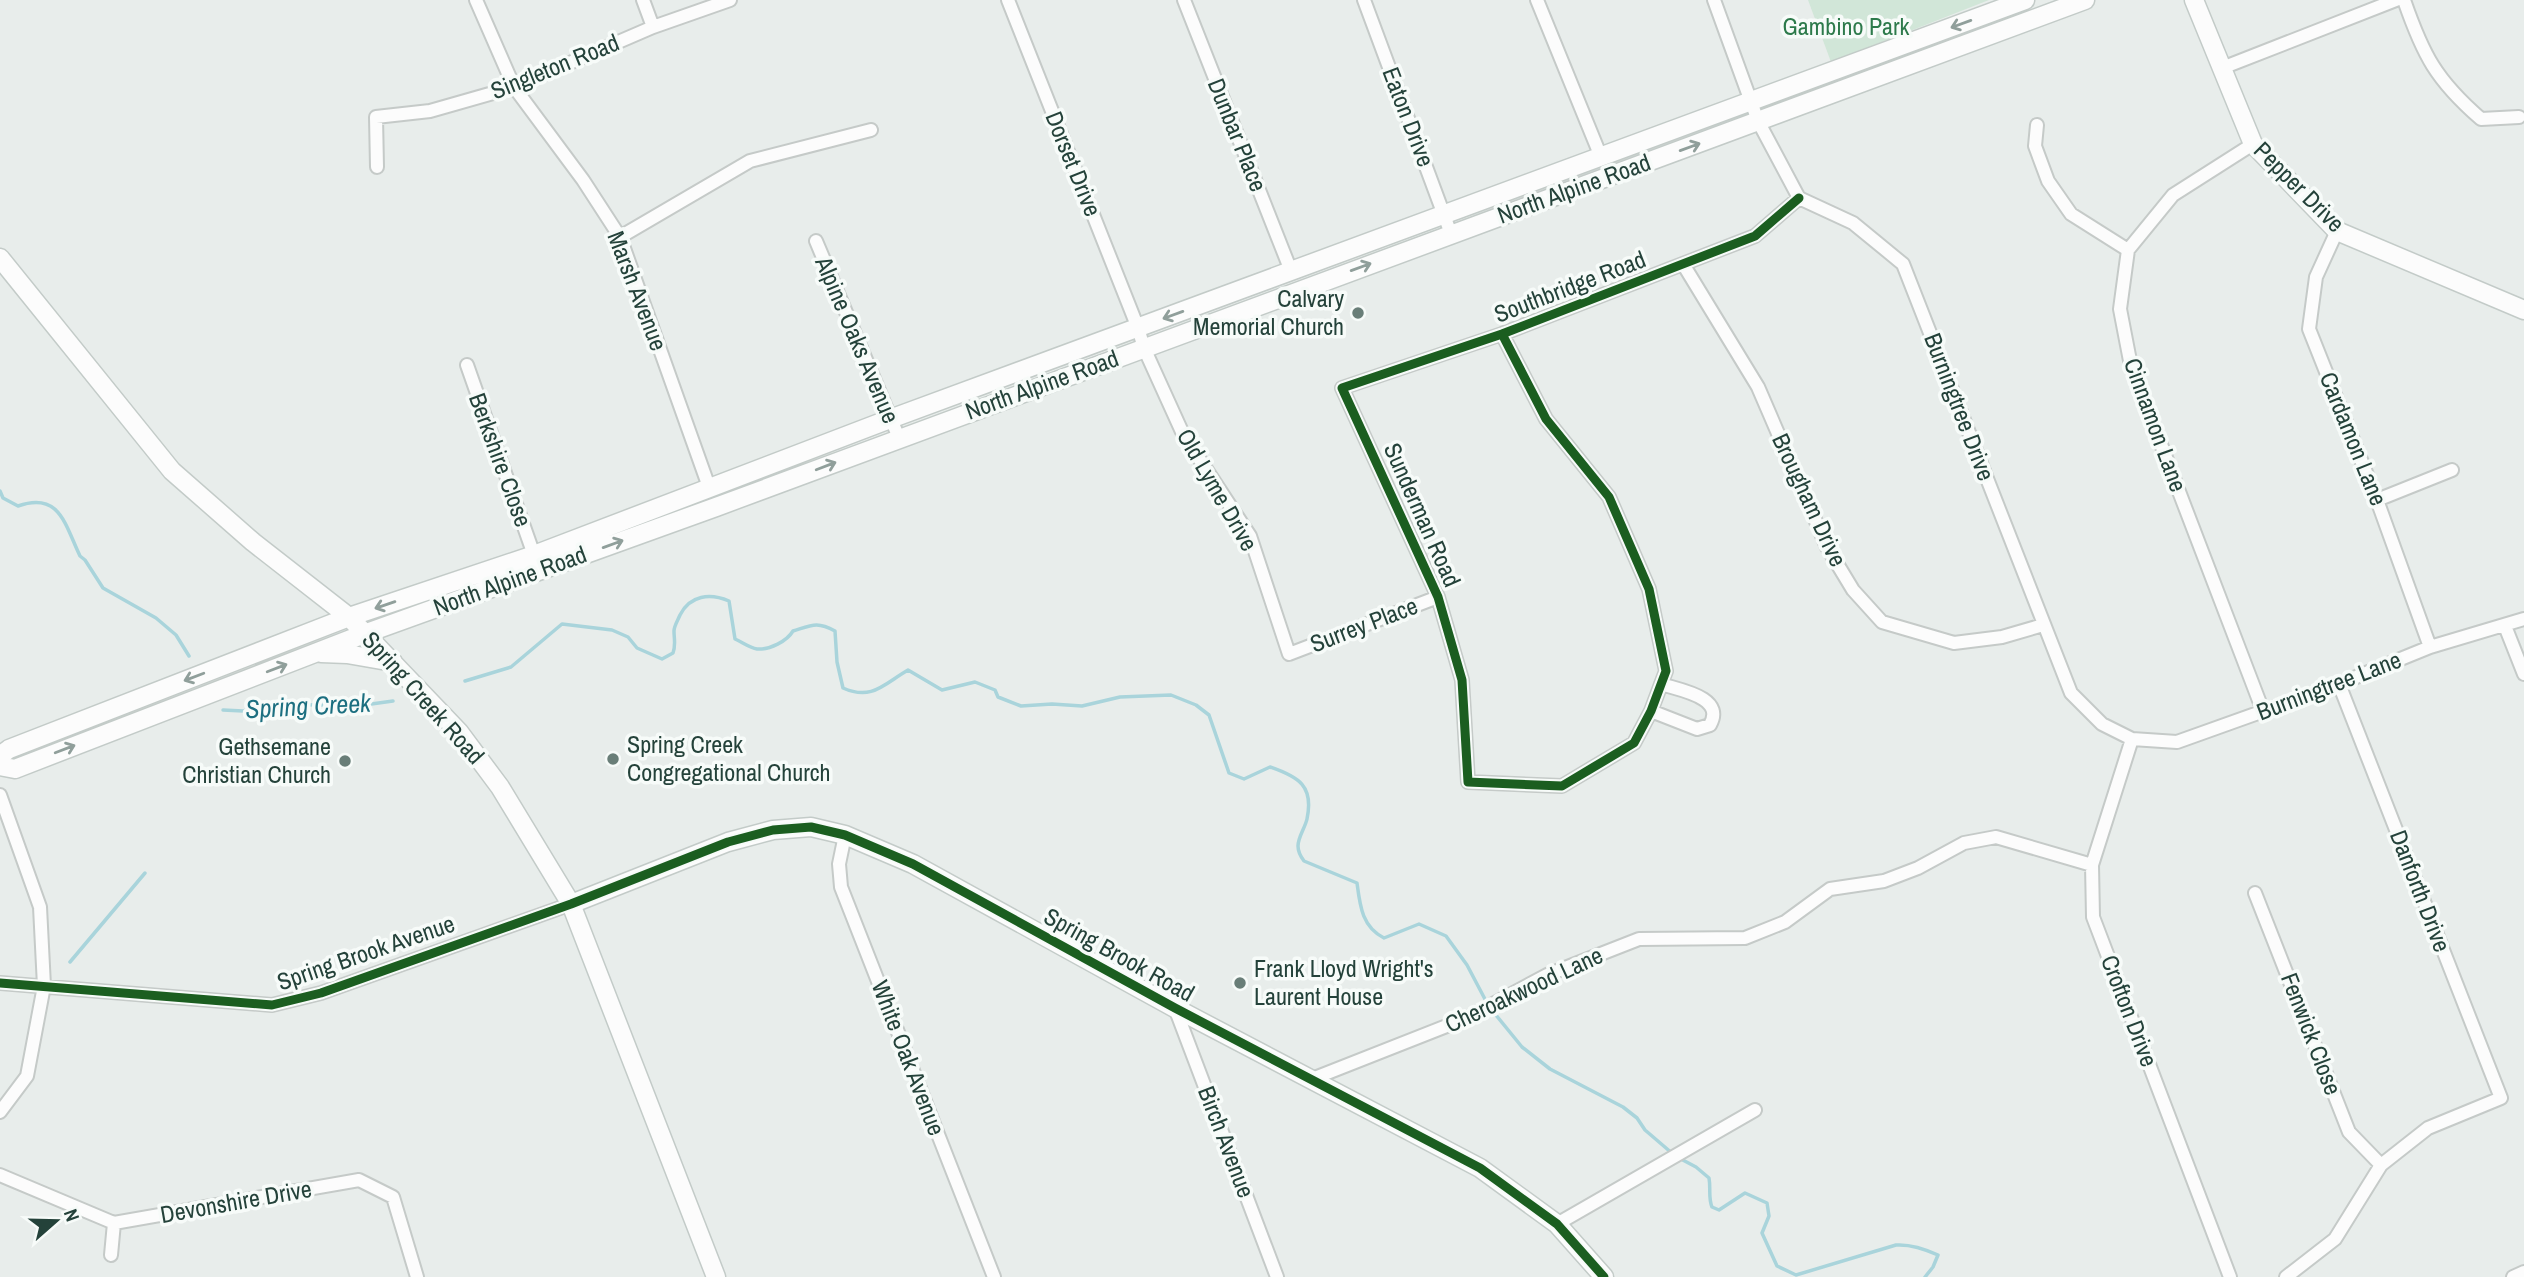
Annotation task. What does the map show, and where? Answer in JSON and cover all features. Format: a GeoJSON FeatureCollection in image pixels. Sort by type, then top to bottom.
{"type":"FeatureCollection","features":[{"type":"Feature","properties":{"kind":"main road","name":"North Alpine Road"},"geometry":{"type":"LineString","coordinates":[[0,756],[9,749],[349,617],[534,555],[890,419],[2025,0]]}},
{"type":"Feature","properties":{"kind":"main road","name":"North Alpine Road"},"geometry":{"type":"LineString","coordinates":[[0,766],[15,769],[364,634],[2085,0]]}},
{"type":"Feature","properties":{"kind":"main road","name":"Pepper Drive"},"geometry":{"type":"LineString","coordinates":[[2194,0],[2253,144],[2337,231],[2524,310]]}},
{"type":"Feature","properties":{"kind":"main road","name":"Spring Creek Road"},"geometry":{"type":"LineString","coordinates":[[0,258],[172,471],[253,541],[349,617],[459,732],[489,771],[571,904],[716,1277]]}},
{"type":"Feature","properties":{"kind":"main road"},"geometry":{"type":"LineString","coordinates":[[314,653],[347,654],[393,662]]}},
{"type":"Feature","properties":{"kind":"main road","name":"Spring Brook Road"},"geometry":{"type":"LineString","coordinates":[[571,904],[728,842],[773,830],[811,827],[845,835],[910,862],[1175,1008],[1480,1168],[1558,1224],[1604,1277]]}},
{"type":"Feature","properties":{"kind":"street","name":"Marsh Avenue"},"geometry":{"type":"LineString","coordinates":[[476,0],[514,87],[583,180],[620,237],[709,487]]}},
{"type":"Feature","properties":{"kind":"street"},"geometry":{"type":"LineString","coordinates":[[643,0],[653,27]]}},
{"type":"Feature","properties":{"kind":"street","name":"Singleton Road"},"geometry":{"type":"LineString","coordinates":[[377,167],[376,117],[430,111],[514,87],[653,27],[730,0]]}},
{"type":"Feature","properties":{"kind":"street","name":"Dorset Drive"},"geometry":{"type":"LineString","coordinates":[[1008,0],[1138,328]]}},
{"type":"Feature","properties":{"kind":"street","name":"Dunbar Place"},"geometry":{"type":"LineString","coordinates":[[1184,0],[1291,271]]}},
{"type":"Feature","properties":{"kind":"street","name":"Eaton Drive"},"geometry":{"type":"LineString","coordinates":[[1364,0],[1451,234]]}},
{"type":"Feature","properties":{"kind":"street"},"geometry":{"type":"LineString","coordinates":[[1537,0],[1601,158]]}},
{"type":"Feature","properties":{"kind":"street"},"geometry":{"type":"LineString","coordinates":[[1714,0],[1758,121],[1799,198]]}},
{"type":"Feature","properties":{"kind":"street"},"geometry":{"type":"LineString","coordinates":[[2222,68],[2396,0]]}},
{"type":"Feature","properties":{"kind":"street"},"geometry":{"type":"LineString","coordinates":[[2404,0],[2418,44],[2452,93],[2482,119],[2519,117]]}},
{"type":"Feature","properties":{"kind":"street"},"geometry":{"type":"LineString","coordinates":[[2037,125],[2035,146],[2048,181],[2071,214],[2128,250],[2173,195],[2253,144]]}},
{"type":"Feature","properties":{"kind":"street"},"geometry":{"type":"LineString","coordinates":[[620,237],[750,161],[871,130]]}},
{"type":"Feature","properties":{"kind":"street","name":"Southbridge Road"},"geometry":{"type":"LineString","coordinates":[[1342,388],[1502,334],[1755,236],[1799,198]]}},
{"type":"Feature","properties":{"kind":"street","name":"Burningtree Drive"},"geometry":{"type":"LineString","coordinates":[[1799,198],[1853,223],[1903,264],[2071,693],[2102,724],[2132,739]]}},
{"type":"Feature","properties":{"kind":"street","name":"Cardamon Lane"},"geometry":{"type":"LineString","coordinates":[[2337,231],[2316,277],[2309,330],[2377,500],[2430,647]]}},
{"type":"Feature","properties":{"kind":"street","name":"Alpine Oaks Avenue"},"geometry":{"type":"LineString","coordinates":[[816,241],[899,438]]}},
{"type":"Feature","properties":{"kind":"street","name":"Cinnamon Lane"},"geometry":{"type":"LineString","coordinates":[[2128,250],[2120,309],[2131,366],[2263,711]]}},
{"type":"Feature","properties":{"kind":"street","name":"Brougham Drive"},"geometry":{"type":"LineString","coordinates":[[1683,264],[1758,387],[1827,547],[1853,590],[1882,622],[1954,643],[2002,637],[2043,625]]}},
{"type":"Feature","properties":{"kind":"street","name":"Old Lyme Drive"},"geometry":{"type":"LineString","coordinates":[[1138,328],[1144,348],[1183,434],[1250,536],[1289,654]]}},
{"type":"Feature","properties":{"kind":"street","name":"Sunderman Road"},"geometry":{"type":"LineString","coordinates":[[1342,388],[1438,597],[1462,680],[1468,782],[1562,786],[1634,743],[1651,711],[1666,671],[1649,589],[1609,497],[1546,419],[1502,334]]}},
{"type":"Feature","properties":{"kind":"street","name":"Berkshire Close"},"geometry":{"type":"LineString","coordinates":[[467,365],[534,555]]}},
{"type":"Feature","properties":{"kind":"street"},"geometry":{"type":"LineString","coordinates":[[2377,500],[2452,470]]}},
{"type":"Feature","properties":{"kind":"street","name":"Surrey Place"},"geometry":{"type":"LineString","coordinates":[[1289,654],[1438,597]]}},
{"type":"Feature","properties":{"kind":"street","name":"Burningtree Lane"},"geometry":{"type":"LineString","coordinates":[[2132,739],[2177,742],[2339,684],[2430,647],[2524,619]]}},
{"type":"Feature","properties":{"kind":"street"},"geometry":{"type":"LineString","coordinates":[[2505,626],[2524,674]]}},
{"type":"Feature","properties":{"kind":"street"},"geometry":{"type":"LineString","coordinates":[[1651,711],[1697,729],[1710,725],[1713,719],[1712,707],[1703,697],[1661,684]]}},
{"type":"Feature","properties":{"kind":"street","name":"Danforth Drive"},"geometry":{"type":"LineString","coordinates":[[2339,684],[2501,1098],[2428,1128],[2381,1165]]}},
{"type":"Feature","properties":{"kind":"street","name":"Crofton Drive"},"geometry":{"type":"LineString","coordinates":[[2132,739],[2092,865],[2093,917],[2230,1277]]}},
{"type":"Feature","properties":{"kind":"street"},"geometry":{"type":"LineString","coordinates":[[0,795],[40,907],[44,986],[27,1076],[0,1112]]}},
{"type":"Feature","properties":{"kind":"street","name":"White Oak Avenue"},"geometry":{"type":"LineString","coordinates":[[845,835],[839,864],[841,887],[994,1277]]}},
{"type":"Feature","properties":{"kind":"street","name":"Cheroakwood Lane"},"geometry":{"type":"LineString","coordinates":[[1312,1079],[1467,1018],[1547,975],[1639,939],[1745,938],[1785,922],[1830,888],[1884,881],[1917,868],[1965,843],[1996,838],[2092,865]]}},
{"type":"Feature","properties":{"kind":"street","name":"Fenwick Close"},"geometry":{"type":"LineString","coordinates":[[2255,893],[2349,1132],[2381,1165]]}},
{"type":"Feature","properties":{"kind":"street","name":"Spring Brook Avenue"},"geometry":{"type":"LineString","coordinates":[[0,983],[272,1005],[321,993],[571,904]]}},
{"type":"Feature","properties":{"kind":"street","name":"Birch Avenue"},"geometry":{"type":"LineString","coordinates":[[1175,1008],[1277,1277]]}},
{"type":"Feature","properties":{"kind":"street"},"geometry":{"type":"LineString","coordinates":[[1558,1224],[1755,1110]]}},
{"type":"Feature","properties":{"kind":"street"},"geometry":{"type":"LineString","coordinates":[[2286,1277],[2335,1239],[2381,1165]]}},
{"type":"Feature","properties":{"kind":"street"},"geometry":{"type":"LineString","coordinates":[[0,1175],[114,1223],[111,1255]]}},
{"type":"Feature","properties":{"kind":"street","name":"Devonshire Drive"},"geometry":{"type":"LineString","coordinates":[[114,1223],[359,1180],[393,1197],[417,1277]]}},
{"type":"Feature","properties":{"kind":"street"},"geometry":{"type":"LineString","coordinates":[[2513,1277],[2524,1272]]}},
{"type":"Feature","properties":{"kind":"green space","name":"Gambino Park"},"geometry":{"type":"Polygon","coordinates":[[[1808,0],[1989,0],[1831,62],[1808,0]]]}},
{"type":"Feature","properties":{"kind":"waterway","name":"Spring Creek"},"geometry":{"type":"LineString","coordinates":[[0,491],[3,498],[18,506],[43,503],[52,507],[65,523],[80,556],[103,588],[156,618],[176,635],[189,656]]}},
{"type":"Feature","properties":{"kind":"waterway","name":"Spring Creek"},"geometry":{"type":"LineString","coordinates":[[465,681],[511,667],[562,624],[612,630],[628,637],[637,648],[662,659],[673,653],[674,631],[684,608],[695,600],[715,597],[729,601],[735,639],[754,648],[773,646],[793,631],[810,626],[819,625],[835,631],[837,662],[843,688],[853,692],[870,692],[908,670],[942,690],[975,682],[995,690],[998,697],[1021,706],[1082,706],[1120,697],[1171,695],[1196,705],[1209,715],[1229,773],[1244,779],[1270,767],[1302,784],[1309,808],[1298,846],[1304,861],[1357,883],[1361,908],[1367,922],[1384,938],[1419,924],[1446,936],[1467,965],[1487,1003]]}},
{"type":"Feature","properties":{"kind":"waterway","name":"Spring Creek"},"geometry":{"type":"LineString","coordinates":[[223,710],[243,711],[276,704],[357,706],[393,701]]}},
{"type":"Feature","properties":{"kind":"waterway"},"geometry":{"type":"LineString","coordinates":[[70,962],[145,873]]}},
{"type":"Feature","properties":{"kind":"waterway","name":"Spring Creek"},"geometry":{"type":"LineString","coordinates":[[1491,1009],[1522,1047],[1550,1069],[1623,1107],[1673,1154]]}},
{"type":"Feature","properties":{"kind":"waterway","name":"Spring Creek"},"geometry":{"type":"LineString","coordinates":[[1679,1158],[1709,1178],[1712,1207],[1719,1210],[1745,1193],[1767,1203],[1769,1216],[1762,1233],[1777,1266],[1796,1275],[1896,1245],[1907,1245],[1938,1255],[1925,1277]]}},
{"type":"Feature","properties":{"kind":"cycle path"},"geometry":{"type":"LineString","coordinates":[[1502,334],[1546,419],[1609,497],[1649,589],[1666,671],[1651,711],[1634,743],[1562,786],[1468,782],[1462,680],[1438,597],[1342,388],[1502,334],[1755,236],[1799,198]]}},
{"type":"Feature","properties":{"kind":"cycle path"},"geometry":{"type":"LineString","coordinates":[[0,983],[272,1005],[321,993],[571,904],[728,842],[773,830],[811,827],[845,835],[913,864],[1175,1008],[1480,1168],[1557,1224],[1604,1277]]}},
{"type":"Feature","properties":{"kind":"place","name":"Calvary Memorial Church"},"geometry":{"type":"Point","coordinates":[1358,313]}},
{"type":"Feature","properties":{"kind":"place","name":"Spring Creek Congregational Church"},"geometry":{"type":"Point","coordinates":[613,759]}},
{"type":"Feature","properties":{"kind":"place","name":"Gethsemane Christian Church"},"geometry":{"type":"Point","coordinates":[345,761]}},
{"type":"Feature","properties":{"kind":"place","name":"Frank Lloyd Wright's Laurent House"},"geometry":{"type":"Point","coordinates":[1240,983]}}]}
